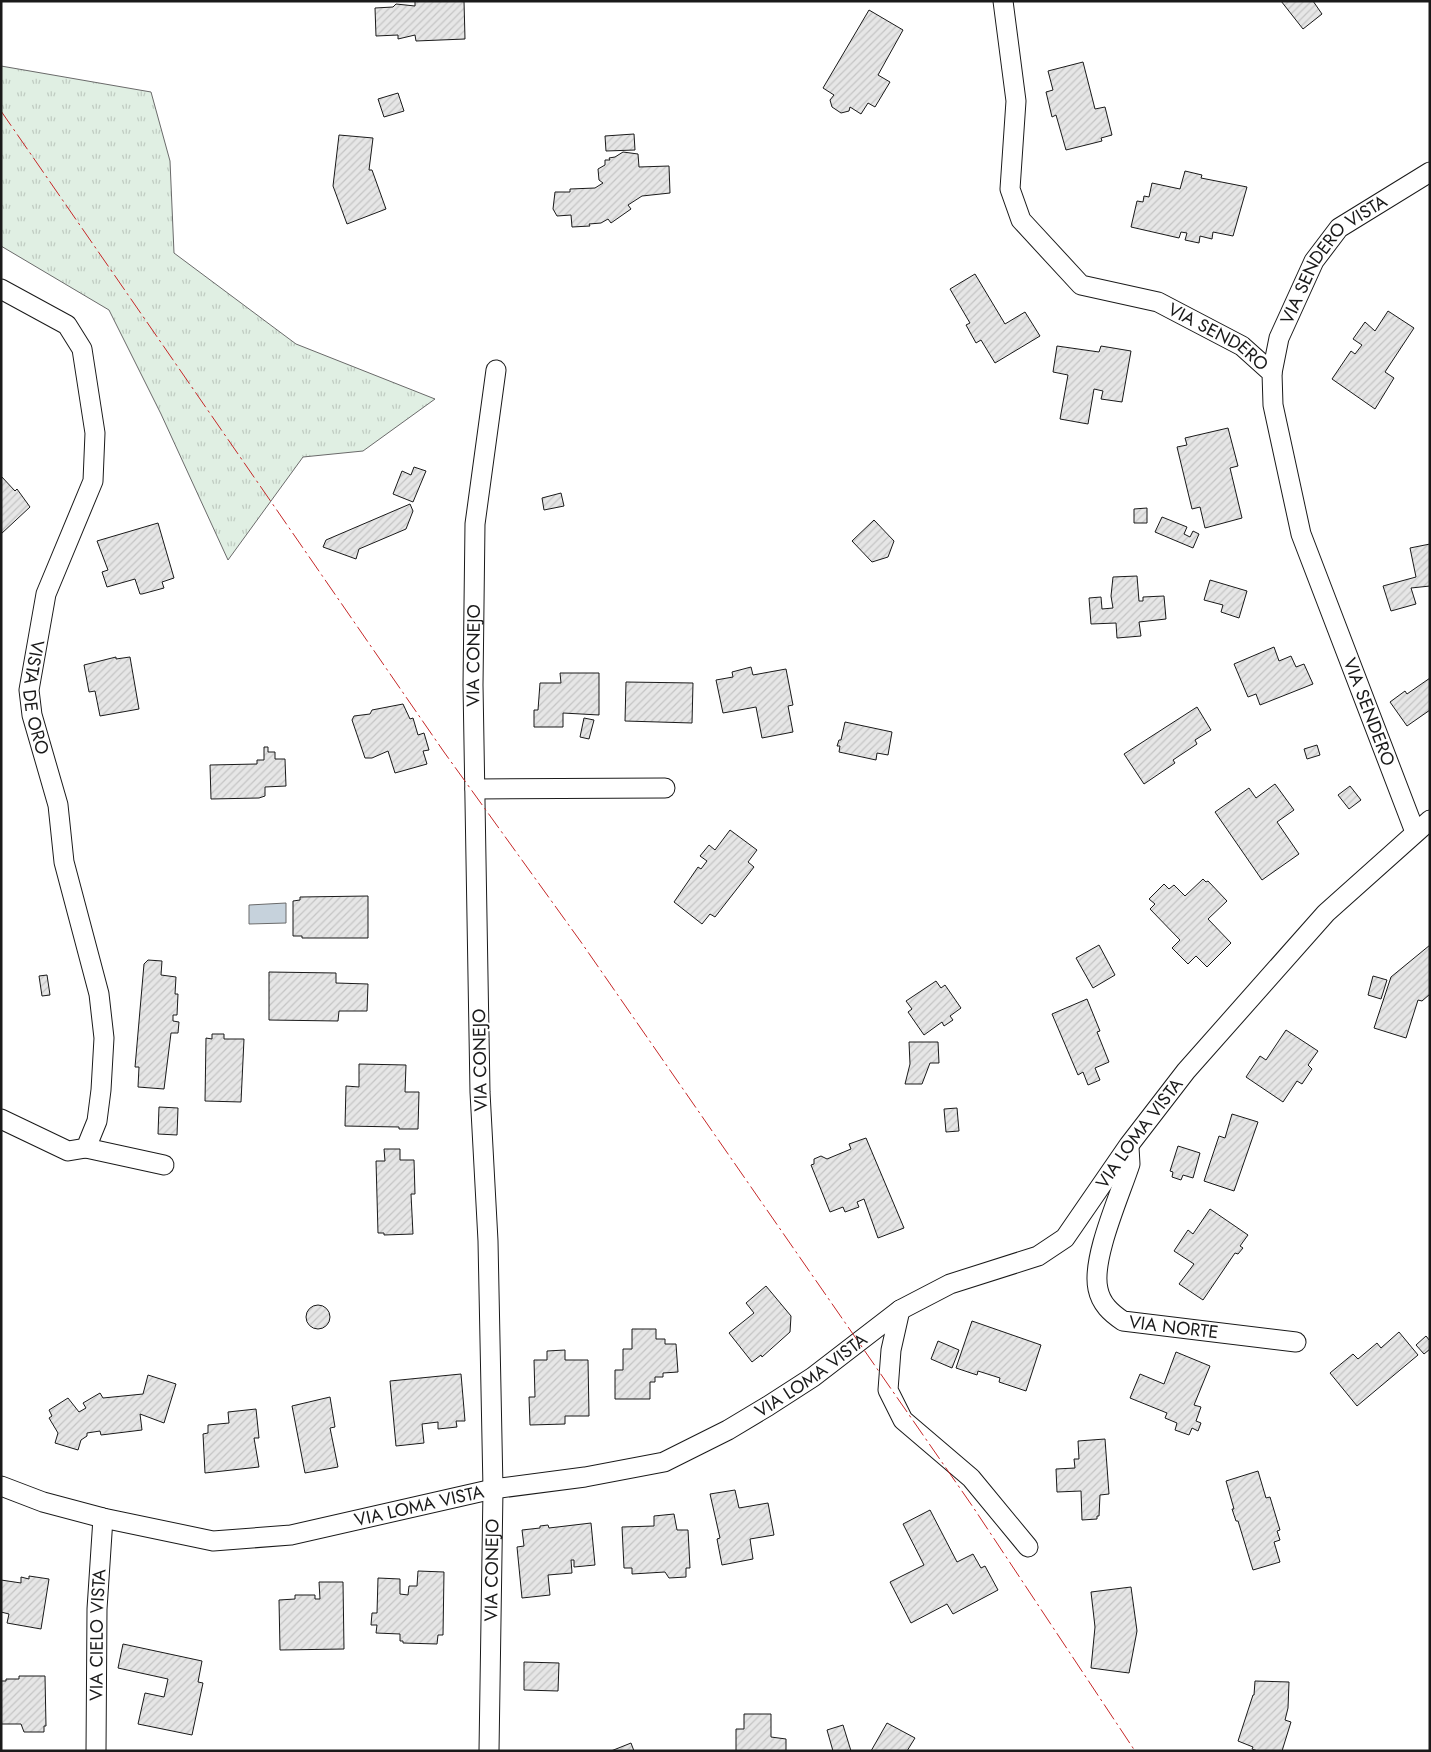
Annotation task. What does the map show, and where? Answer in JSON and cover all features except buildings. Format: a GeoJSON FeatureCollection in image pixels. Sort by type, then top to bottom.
{"type":"FeatureCollection","features":[{"type":"Feature","properties":{"kind":"street","name":"VIA SENDERO"},"geometry":{"type":"LineString","coordinates":[[1003,1],[1016,101],[1010,189],[1021,220],[1081,285],[1158,302],[1242,346],[1272,373],[1273,405],[1302,534],[1415,832]]}},
{"type":"Feature","properties":{"kind":"street","name":"VIA SENDERO VISTA"},"geometry":{"type":"LineString","coordinates":[[1272,373],[1280,338],[1314,261],[1339,228],[1430,172]]}},
{"type":"Feature","properties":{"kind":"street","name":"VISTA DE ORO"},"geometry":{"type":"LineString","coordinates":[[1,289],[67,325],[82,349],[95,433],[93,481],[46,594],[29,690],[32,715],[58,804],[64,862],[99,994],[104,1038],[101,1090],[97,1121],[86,1148]]}},
{"type":"Feature","properties":{"kind":"street","name":"VIA CONEJO"},"geometry":{"type":"LineString","coordinates":[[489,1751],[493,1489],[488,1241],[480,1092],[473,685],[475,524],[496,370]]}},
{"type":"Feature","properties":{"kind":"street"},"geometry":{"type":"LineString","coordinates":[[475,789],[665,788]]}},
{"type":"Feature","properties":{"kind":"street","name":"VIA LOMA VISTA"},"geometry":{"type":"LineString","coordinates":[[1,1486],[43,1502],[103,1518],[212,1541],[291,1535],[493,1489],[585,1477],[664,1462],[728,1430],[768,1406],[813,1377],[900,1310],[950,1284],[1038,1256],[1065,1238],[1129,1146],[1186,1071],[1326,913],[1430,820]]}},
{"type":"Feature","properties":{"kind":"street"},"geometry":{"type":"LineString","coordinates":[[1,1119],[68,1151],[86,1148],[164,1164]]}},
{"type":"Feature","properties":{"kind":"street","name":"VIA NORTE"},"geometry":{"type":"LineString","coordinates":[[1129,1146],[1130,1164],[1097,1264],[1098,1289],[1108,1311],[1123,1321],[1296,1342]]}},
{"type":"Feature","properties":{"kind":"street"},"geometry":{"type":"LineString","coordinates":[[900,1310],[891,1350],[888,1390],[903,1420],[971,1478],[1028,1547]]}},
{"type":"Feature","properties":{"kind":"street","name":"VIA CIELO VISTA"},"geometry":{"type":"LineString","coordinates":[[96,1751],[97,1608],[103,1518]]}},
{"type":"Feature","properties":{"kind":"green space"},"geometry":{"type":"Polygon","coordinates":[[[1,66],[151,92],[170,161],[174,253],[296,344],[435,399],[363,451],[303,457],[228,560],[161,414],[109,310],[1,246],[1,66]]]}},
{"type":"Feature","properties":{"kind":"shaded area"},"geometry":{"type":"Polygon","coordinates":[[[286,903],[286,923],[249,924],[249,905],[286,903]]]}},
{"type":"Feature","properties":{"kind":"power"},"geometry":{"type":"LineString","coordinates":[[1,111],[444,752],[581,942],[973,1507],[1135,1751]]}}]}
